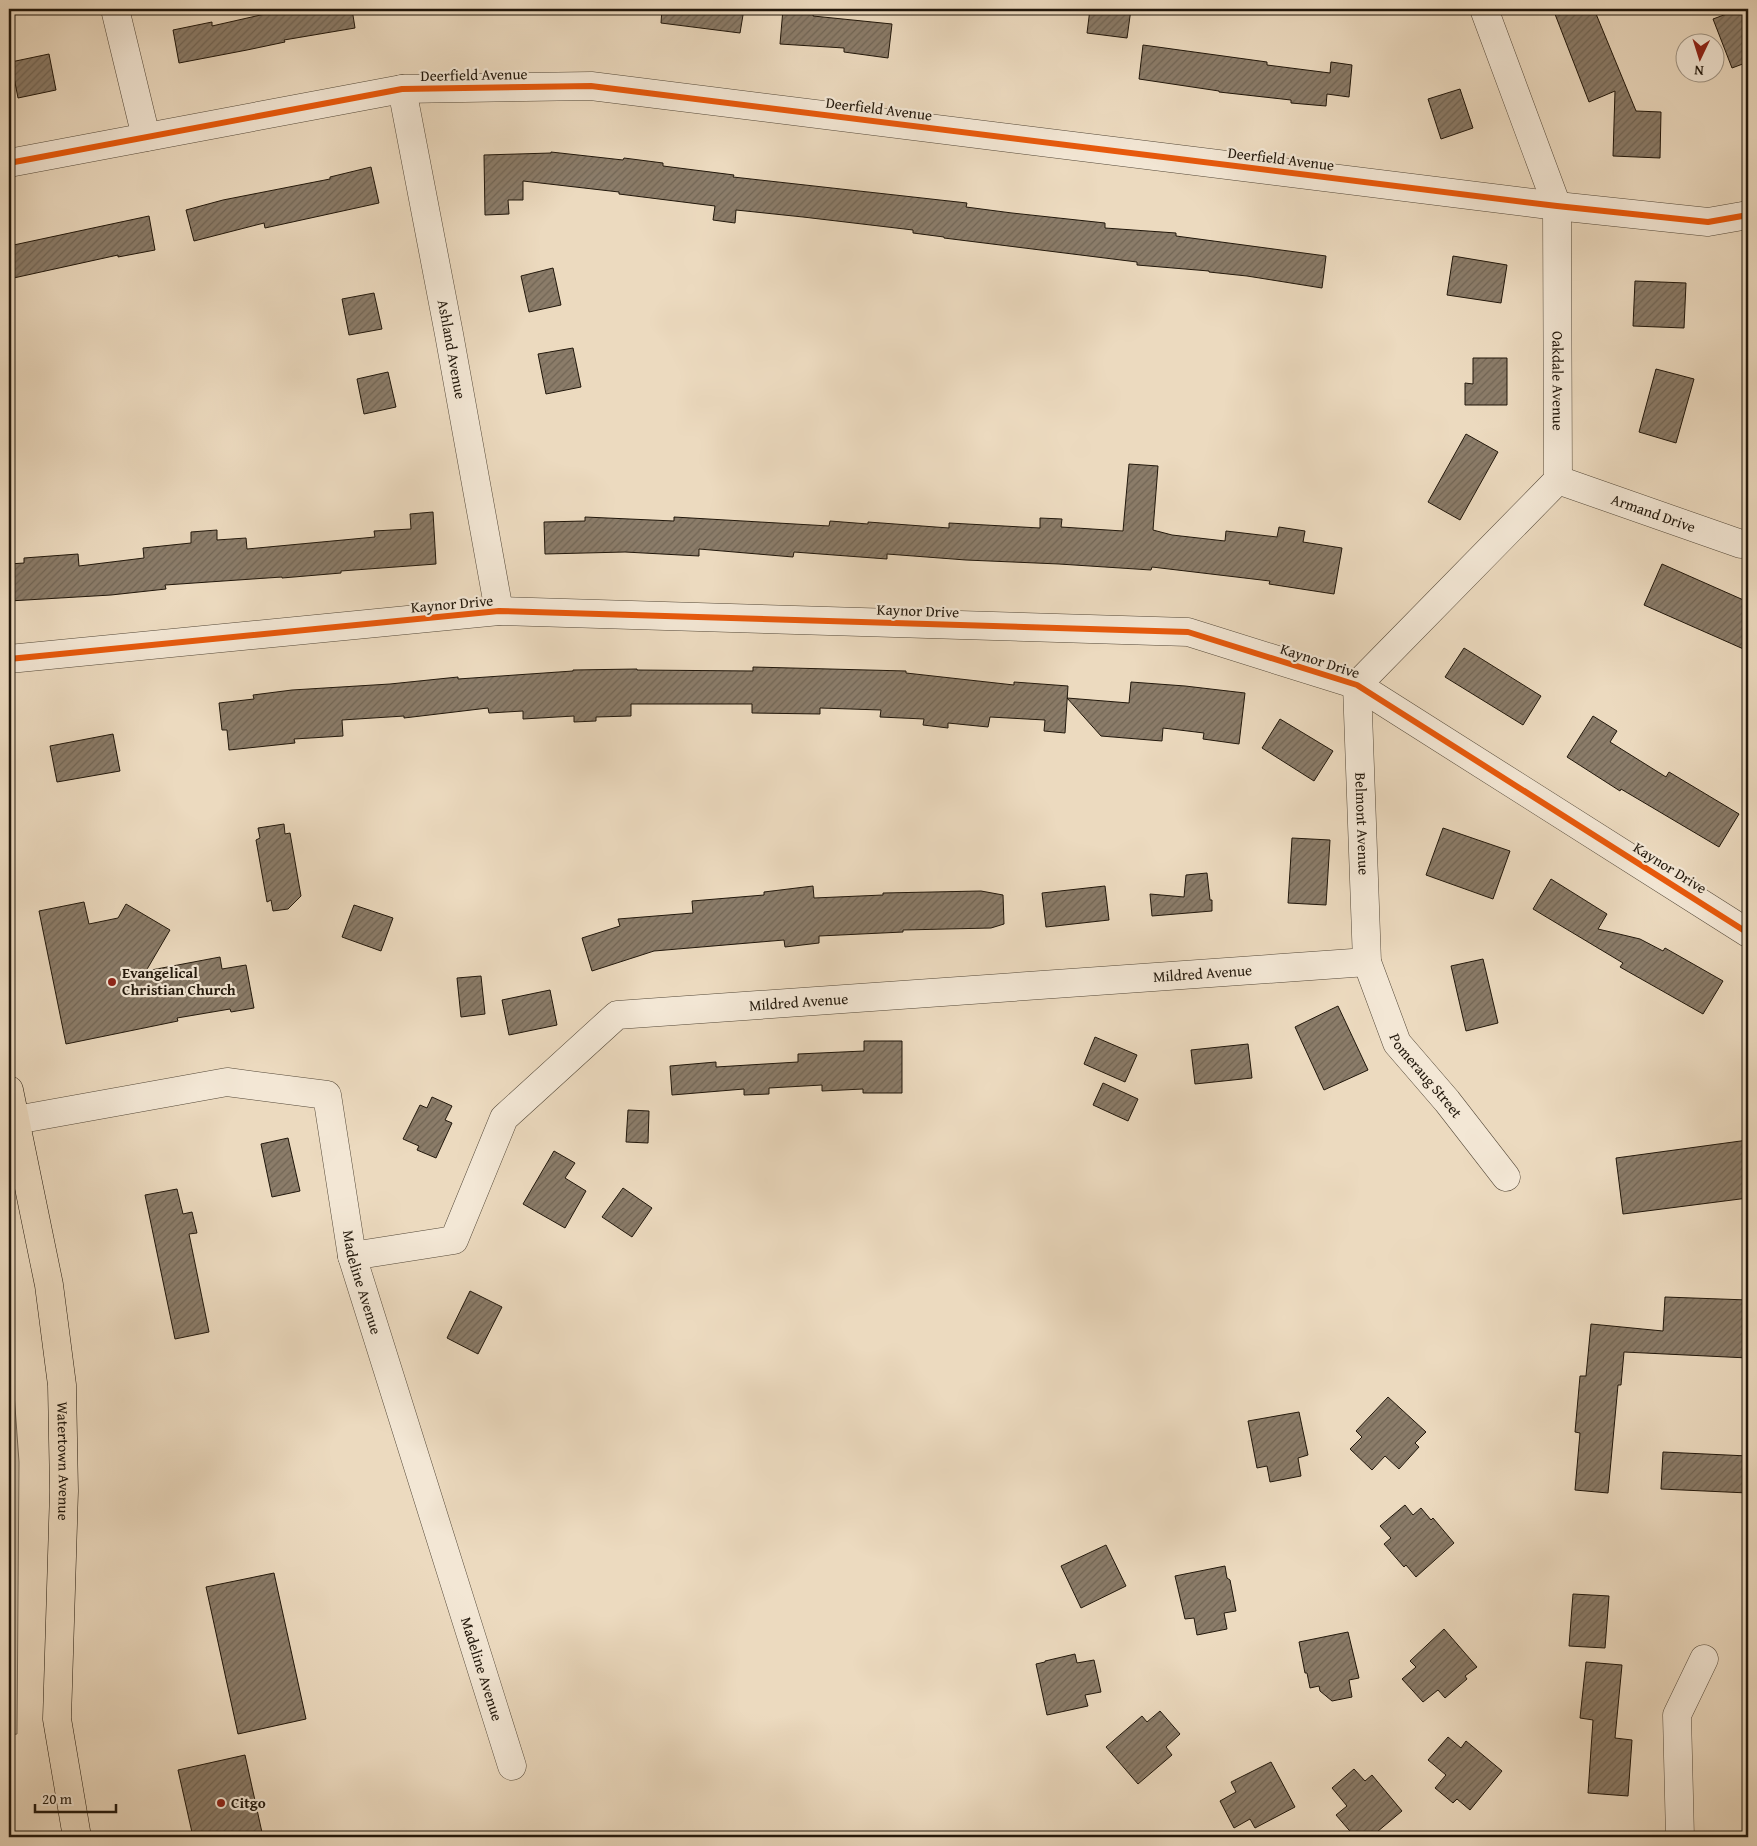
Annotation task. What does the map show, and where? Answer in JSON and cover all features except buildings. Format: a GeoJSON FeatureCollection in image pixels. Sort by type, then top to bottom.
{"type":"FeatureCollection","features":[{"type":"Feature","properties":{"kind":"main road","name":"Watertown Avenue"},"geometry":{"type":"LineString","coordinates":[[9,1090],[49,1285],[62,1385],[64,1491],[58,1719],[77,1837]]}},
{"type":"Feature","properties":{"kind":"street"},"geometry":{"type":"LineString","coordinates":[[115,9],[146,137]]}},
{"type":"Feature","properties":{"kind":"street","name":"Oakdale Avenue"},"geometry":{"type":"LineString","coordinates":[[1484,9],[1557,206],[1558,480]]}},
{"type":"Feature","properties":{"kind":"street","name":"Deerfield Avenue"},"geometry":{"type":"LineString","coordinates":[[9,163],[402,88],[591,86],[1557,206],[1708,222],[1748,214]]}},
{"type":"Feature","properties":{"kind":"street","name":"Ashland Avenue"},"geometry":{"type":"LineString","coordinates":[[402,88],[450,334],[499,611]]}},
{"type":"Feature","properties":{"kind":"street"},"geometry":{"type":"LineString","coordinates":[[1357,684],[1558,480]]}},
{"type":"Feature","properties":{"kind":"street","name":"Armand Drive"},"geometry":{"type":"LineString","coordinates":[[1558,480],[1741,544],[1748,543]]}},
{"type":"Feature","properties":{"kind":"street","name":"Kaynor Drive"},"geometry":{"type":"LineString","coordinates":[[9,659],[499,611],[1188,632],[1357,684],[1748,933]]}},
{"type":"Feature","properties":{"kind":"street","name":"Belmont Avenue"},"geometry":{"type":"LineString","coordinates":[[1357,684],[1367,962]]}},
{"type":"Feature","properties":{"kind":"street","name":"Pomeraug Street"},"geometry":{"type":"LineString","coordinates":[[1367,962],[1398,1043],[1447,1101],[1506,1177]]}},
{"type":"Feature","properties":{"kind":"street","name":"Mildred Avenue"},"geometry":{"type":"LineString","coordinates":[[352,1256],[454,1240],[504,1118],[617,1015],[1367,962]]}},
{"type":"Feature","properties":{"kind":"street","name":"Madeline Avenue"},"geometry":{"type":"LineString","coordinates":[[16,1120],[227,1082],[328,1095],[352,1256],[512,1766]]}},
{"type":"Feature","properties":{"kind":"street"},"geometry":{"type":"LineString","coordinates":[[1680,1837],[1677,1716],[1704,1659]]}},
{"type":"Feature","properties":{"kind":"shaded area"},"geometry":{"type":"Polygon","coordinates":[[[9,1324],[19,1462],[17,1734],[9,1735],[9,1324]]]}},
{"type":"Feature","properties":{"kind":"cycle path"},"geometry":{"type":"LineString","coordinates":[[9,163],[402,89],[591,86],[1557,206],[1708,222],[1748,215]]}},
{"type":"Feature","properties":{"kind":"cycle path"},"geometry":{"type":"LineString","coordinates":[[9,659],[499,611],[1188,632],[1357,685],[1748,933]]}},
{"type":"Feature","properties":{"kind":"place","name":"Evangelical Christian Church"},"geometry":{"type":"Point","coordinates":[112,982]}},
{"type":"Feature","properties":{"kind":"place","name":"Citgo"},"geometry":{"type":"Point","coordinates":[221,1803]}}]}
